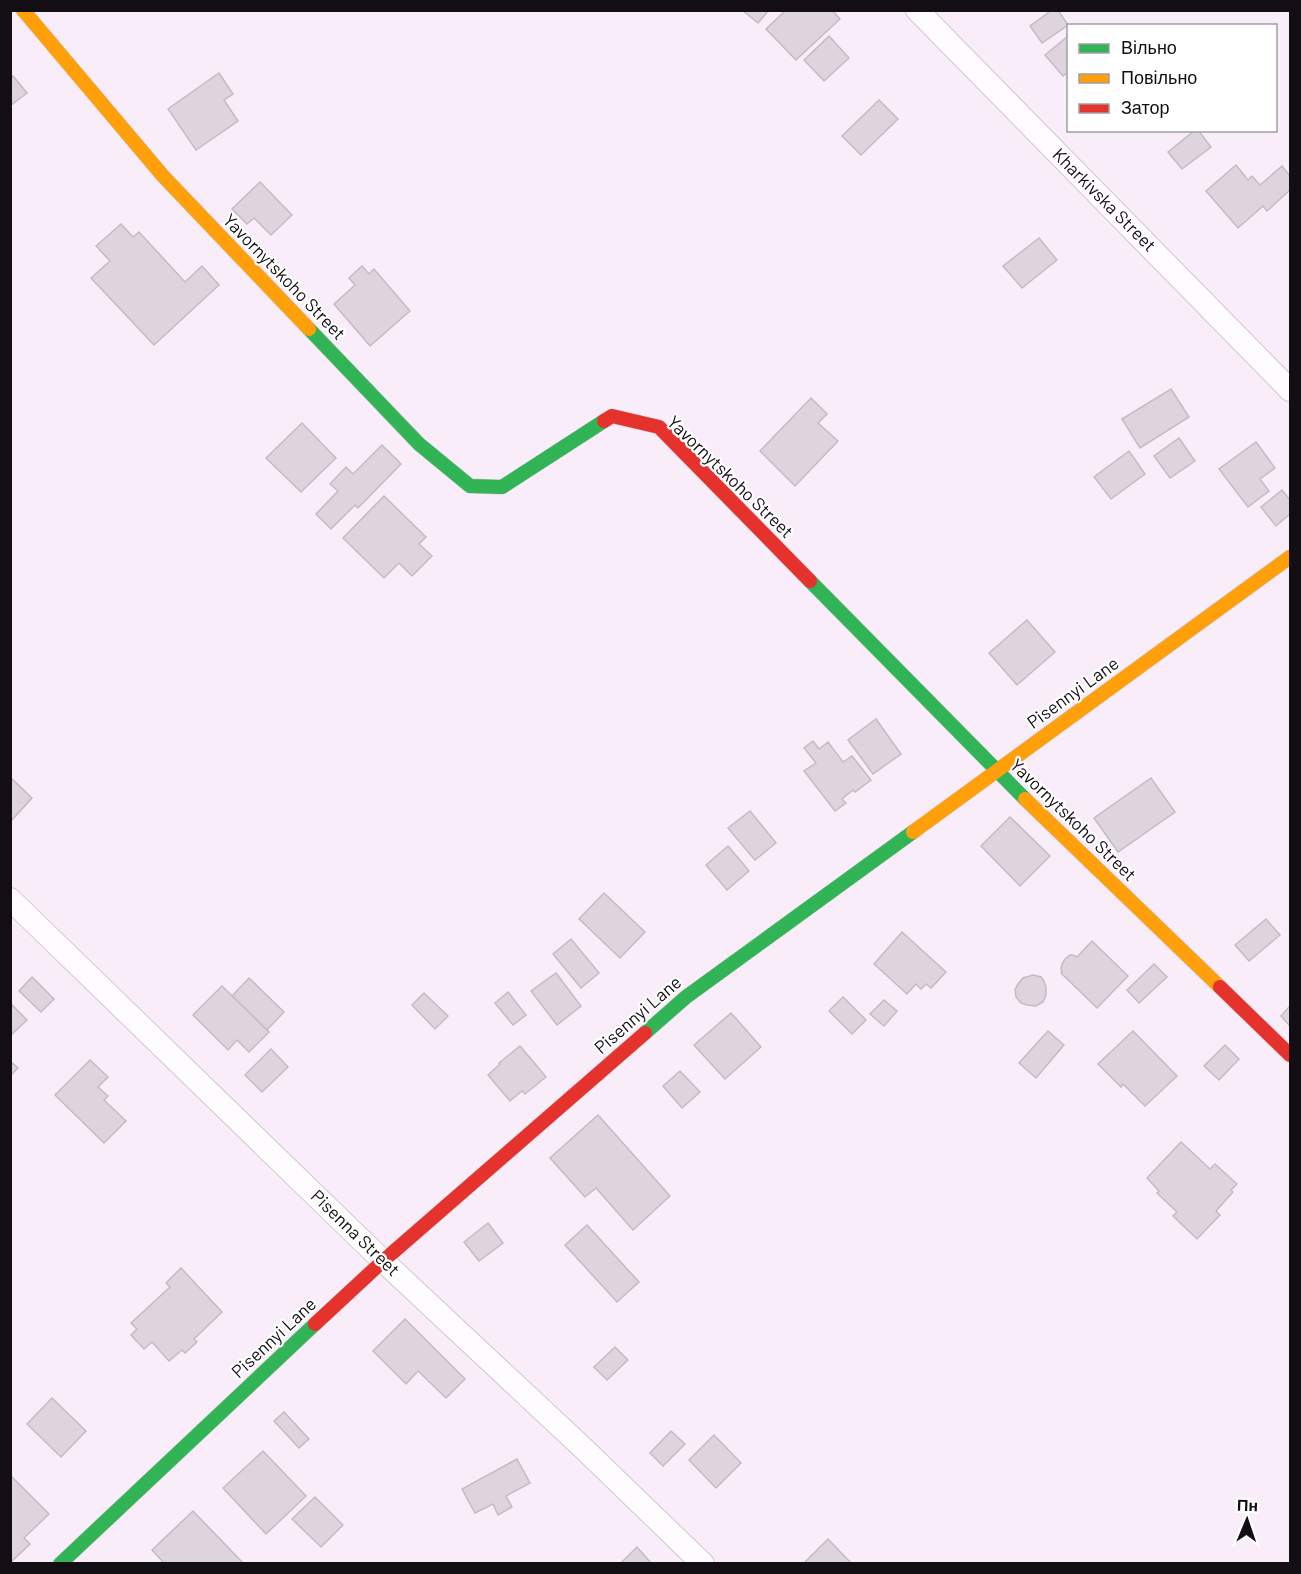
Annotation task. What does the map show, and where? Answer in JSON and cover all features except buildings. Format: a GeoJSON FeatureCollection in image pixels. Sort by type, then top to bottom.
{"type":"FeatureCollection","features":[{"type":"Feature","properties":{"kind":"street","name":"Yavornytskoho Street"},"geometry":{"type":"LineString","coordinates":[[23,10],[163,176],[419,444],[470,486],[502,487],[612,416],[659,427],[998,771],[1290,1055]]}},
{"type":"Feature","properties":{"kind":"street","name":"Kharkivska Street"},"geometry":{"type":"LineString","coordinates":[[917,10],[1290,390]]}},
{"type":"Feature","properties":{"kind":"street","name":"Pisennyi Lane"},"geometry":{"type":"LineString","coordinates":[[60,1563],[383,1261],[686,997],[1290,557]]}},
{"type":"Feature","properties":{"kind":"street","name":"Pisenna Street"},"geometry":{"type":"LineString","coordinates":[[10,899],[383,1261],[703,1563]]}},
{"type":"Feature","properties":{"kind":"traffic: fast"},"geometry":{"type":"LineString","coordinates":[[309,329],[419,444],[470,486],[502,487],[604,421]]}},
{"type":"Feature","properties":{"kind":"traffic: fast"},"geometry":{"type":"LineString","coordinates":[[810,581],[1025,799]]}},
{"type":"Feature","properties":{"kind":"traffic: fast"},"geometry":{"type":"LineString","coordinates":[[645,1033],[686,997],[913,832]]}},
{"type":"Feature","properties":{"kind":"traffic: fast"},"geometry":{"type":"LineString","coordinates":[[60,1564],[315,1324]]}},
{"type":"Feature","properties":{"kind":"traffic: slow"},"geometry":{"type":"LineString","coordinates":[[23,10],[163,176],[309,329]]}},
{"type":"Feature","properties":{"kind":"traffic: slow"},"geometry":{"type":"LineString","coordinates":[[913,832],[1290,557]]}},
{"type":"Feature","properties":{"kind":"traffic: slow"},"geometry":{"type":"LineString","coordinates":[[1025,799],[1220,987]]}},
{"type":"Feature","properties":{"kind":"traffic: jam"},"geometry":{"type":"LineString","coordinates":[[604,421],[612,416],[659,427],[810,581]]}},
{"type":"Feature","properties":{"kind":"traffic: jam"},"geometry":{"type":"LineString","coordinates":[[1220,987],[1290,1055]]}},
{"type":"Feature","properties":{"kind":"traffic: jam"},"geometry":{"type":"LineString","coordinates":[[315,1324],[383,1261],[645,1033]]}}]}
